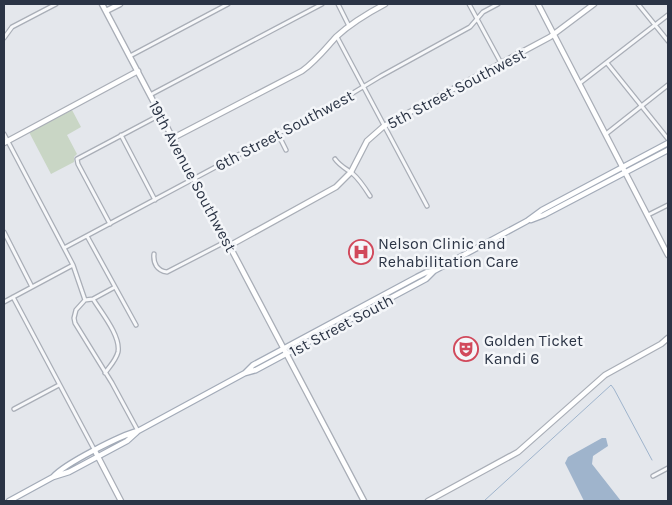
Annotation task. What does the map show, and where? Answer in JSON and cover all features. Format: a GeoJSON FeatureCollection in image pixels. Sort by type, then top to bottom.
{"type":"FeatureCollection","features":[{"type":"Feature","properties":{"kind":"main road","name":"19th Avenue Southwest"},"geometry":{"type":"LineString","coordinates":[[102,4],[364,501]]}},
{"type":"Feature","properties":{"kind":"main road"},"geometry":{"type":"LineString","coordinates":[[106,11],[120,4]]}},
{"type":"Feature","properties":{"kind":"main road"},"geometry":{"type":"LineString","coordinates":[[173,138],[302,71],[316,60],[349,26],[385,4]]}},
{"type":"Feature","properties":{"kind":"main road"},"geometry":{"type":"LineString","coordinates":[[538,4],[668,254]]}},
{"type":"Feature","properties":{"kind":"main road","name":"5th Street Southwest"},"geometry":{"type":"LineString","coordinates":[[228,243],[326,194],[342,182],[351,172],[367,141],[384,126],[554,34],[594,4]]}},
{"type":"Feature","properties":{"kind":"main road"},"geometry":{"type":"LineString","coordinates":[[6,142],[138,71]]}},
{"type":"Feature","properties":{"kind":"main road","name":"1st Street South"},"geometry":{"type":"LineString","coordinates":[[53,477],[60,470],[122,436],[138,431],[426,279],[434,271],[527,221],[542,210],[668,143]]}},
{"type":"Feature","properties":{"kind":"main road","name":"1st Street South"},"geometry":{"type":"LineString","coordinates":[[527,221],[544,215],[668,150]]}},
{"type":"Feature","properties":{"kind":"main road","name":"1st Street South"},"geometry":{"type":"LineString","coordinates":[[245,373],[253,365],[407,282],[427,272],[434,271]]}},
{"type":"Feature","properties":{"kind":"main road"},"geometry":{"type":"LineString","coordinates":[[428,501],[518,452],[605,375],[661,344],[668,338]]}},
{"type":"Feature","properties":{"kind":"main road"},"geometry":{"type":"LineString","coordinates":[[661,344],[668,342]]}},
{"type":"Feature","properties":{"kind":"main road","name":"1st Street South"},"geometry":{"type":"LineString","coordinates":[[9,501],[53,477],[65,474],[98,457],[127,441],[138,431]]}},
{"type":"Feature","properties":{"kind":"main road"},"geometry":{"type":"LineString","coordinates":[[95,451],[121,501]]}},
{"type":"Feature","properties":{"kind":"street"},"geometry":{"type":"LineString","coordinates":[[4,38],[12,27],[56,4]]}},
{"type":"Feature","properties":{"kind":"street"},"geometry":{"type":"LineString","coordinates":[[130,56],[228,4]]}},
{"type":"Feature","properties":{"kind":"street"},"geometry":{"type":"LineString","coordinates":[[150,95],[322,4]]}},
{"type":"Feature","properties":{"kind":"street"},"geometry":{"type":"LineString","coordinates":[[338,4],[349,26]]}},
{"type":"Feature","properties":{"kind":"street"},"geometry":{"type":"LineString","coordinates":[[469,4],[501,64]]}},
{"type":"Feature","properties":{"kind":"street","name":"6th Street Southwest"},"geometry":{"type":"LineString","coordinates":[[64,248],[364,87],[470,27],[483,12],[498,4]]}},
{"type":"Feature","properties":{"kind":"street"},"geometry":{"type":"LineString","coordinates":[[638,4],[668,41]]}},
{"type":"Feature","properties":{"kind":"street"},"geometry":{"type":"LineString","coordinates":[[580,84],[668,15]]}},
{"type":"Feature","properties":{"kind":"street"},"geometry":{"type":"LineString","coordinates":[[337,37],[427,206]]}},
{"type":"Feature","properties":{"kind":"street"},"geometry":{"type":"LineString","coordinates":[[607,63],[668,139]]}},
{"type":"Feature","properties":{"kind":"street"},"geometry":{"type":"LineString","coordinates":[[606,134],[668,85]]}},
{"type":"Feature","properties":{"kind":"street"},"geometry":{"type":"LineString","coordinates":[[110,224],[77,160],[79,157],[160,114]]}},
{"type":"Feature","properties":{"kind":"street"},"geometry":{"type":"LineString","coordinates":[[4,134],[6,142],[73,265],[85,300]]}},
{"type":"Feature","properties":{"kind":"street"},"geometry":{"type":"LineString","coordinates":[[278,134],[286,150]]}},
{"type":"Feature","properties":{"kind":"street"},"geometry":{"type":"LineString","coordinates":[[121,135],[155,200]]}},
{"type":"Feature","properties":{"kind":"street"},"geometry":{"type":"LineString","coordinates":[[335,159],[341,166],[351,172],[370,196]]}},
{"type":"Feature","properties":{"kind":"street"},"geometry":{"type":"LineString","coordinates":[[648,216],[668,205]]}},
{"type":"Feature","properties":{"kind":"street"},"geometry":{"type":"LineString","coordinates":[[4,232],[32,287]]}},
{"type":"Feature","properties":{"kind":"street"},"geometry":{"type":"LineString","coordinates":[[87,236],[136,325]]}},
{"type":"Feature","properties":{"kind":"street","name":"5th Street Southwest"},"geometry":{"type":"LineString","coordinates":[[154,254],[156,267],[161,271],[167,272],[228,243]]}},
{"type":"Feature","properties":{"kind":"street"},"geometry":{"type":"LineString","coordinates":[[4,302],[73,265]]}},
{"type":"Feature","properties":{"kind":"street"},"geometry":{"type":"LineString","coordinates":[[115,287],[93,299],[85,300],[76,310],[74,318],[75,323],[138,431]]}},
{"type":"Feature","properties":{"kind":"street"},"geometry":{"type":"LineString","coordinates":[[13,297],[95,451]]}},
{"type":"Feature","properties":{"kind":"street"},"geometry":{"type":"LineString","coordinates":[[93,299],[114,332],[118,345],[116,356],[105,373]]}},
{"type":"Feature","properties":{"kind":"street"},"geometry":{"type":"LineString","coordinates":[[14,410],[59,385]]}},
{"type":"Feature","properties":{"kind":"street"},"geometry":{"type":"LineString","coordinates":[[653,476],[668,468]]}},
{"type":"Feature","properties":{"kind":"green space"},"geometry":{"type":"Polygon","coordinates":[[[72,110],[81,127],[67,135],[77,154],[74,157],[74,162],[51,174],[29,132],[72,110]]]}},
{"type":"Feature","properties":{"kind":"water"},"geometry":{"type":"Polygon","coordinates":[[[602,438],[606,438],[608,446],[593,456],[592,464],[621,501],[584,501],[565,463],[568,457],[602,438]]]}},
{"type":"Feature","properties":{"kind":"waterway"},"geometry":{"type":"LineString","coordinates":[[484,501],[611,385],[652,460]]}},
{"type":"Feature","properties":{"kind":"place","name":"Nelson Clinic and Rehabilitation Care"},"geometry":{"type":"Point","coordinates":[361,252]}},
{"type":"Feature","properties":{"kind":"place","name":"Golden Ticket Kandi 6"},"geometry":{"type":"Point","coordinates":[466,349]}}]}
